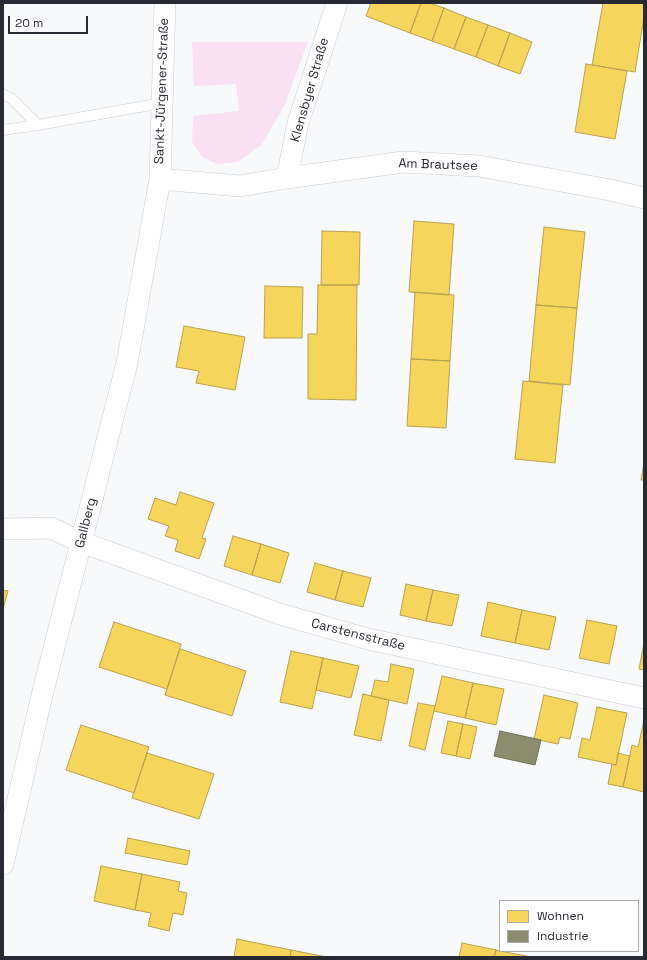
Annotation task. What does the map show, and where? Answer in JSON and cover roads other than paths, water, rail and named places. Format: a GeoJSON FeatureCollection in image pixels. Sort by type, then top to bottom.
{"type":"FeatureCollection","features":[{"type":"Feature","properties":{"kind":"street","name":"Sankt-Jürgener-Straße"},"geometry":{"type":"LineString","coordinates":[[160,179],[165,3]]}},
{"type":"Feature","properties":{"kind":"street","name":"Klensbyer Straße"},"geometry":{"type":"LineString","coordinates":[[287,178],[298,123],[337,3]]}},
{"type":"Feature","properties":{"kind":"street","name":"Am Brautsee"},"geometry":{"type":"LineString","coordinates":[[160,179],[240,186],[403,162],[479,166],[610,190],[644,198]]}},
{"type":"Feature","properties":{"kind":"street","name":"Gallberg"},"geometry":{"type":"LineString","coordinates":[[3,864],[43,691],[127,363],[160,179]]}},
{"type":"Feature","properties":{"kind":"street","name":"Carstensstraße"},"geometry":{"type":"LineString","coordinates":[[3,529],[51,528],[81,542],[280,614],[368,639],[644,698]]}},
{"type":"Feature","properties":{"kind":"lane"},"geometry":{"type":"LineString","coordinates":[[3,94],[12,99],[38,125]]}},
{"type":"Feature","properties":{"kind":"lane"},"geometry":{"type":"LineString","coordinates":[[3,130],[162,102]]}}]}
